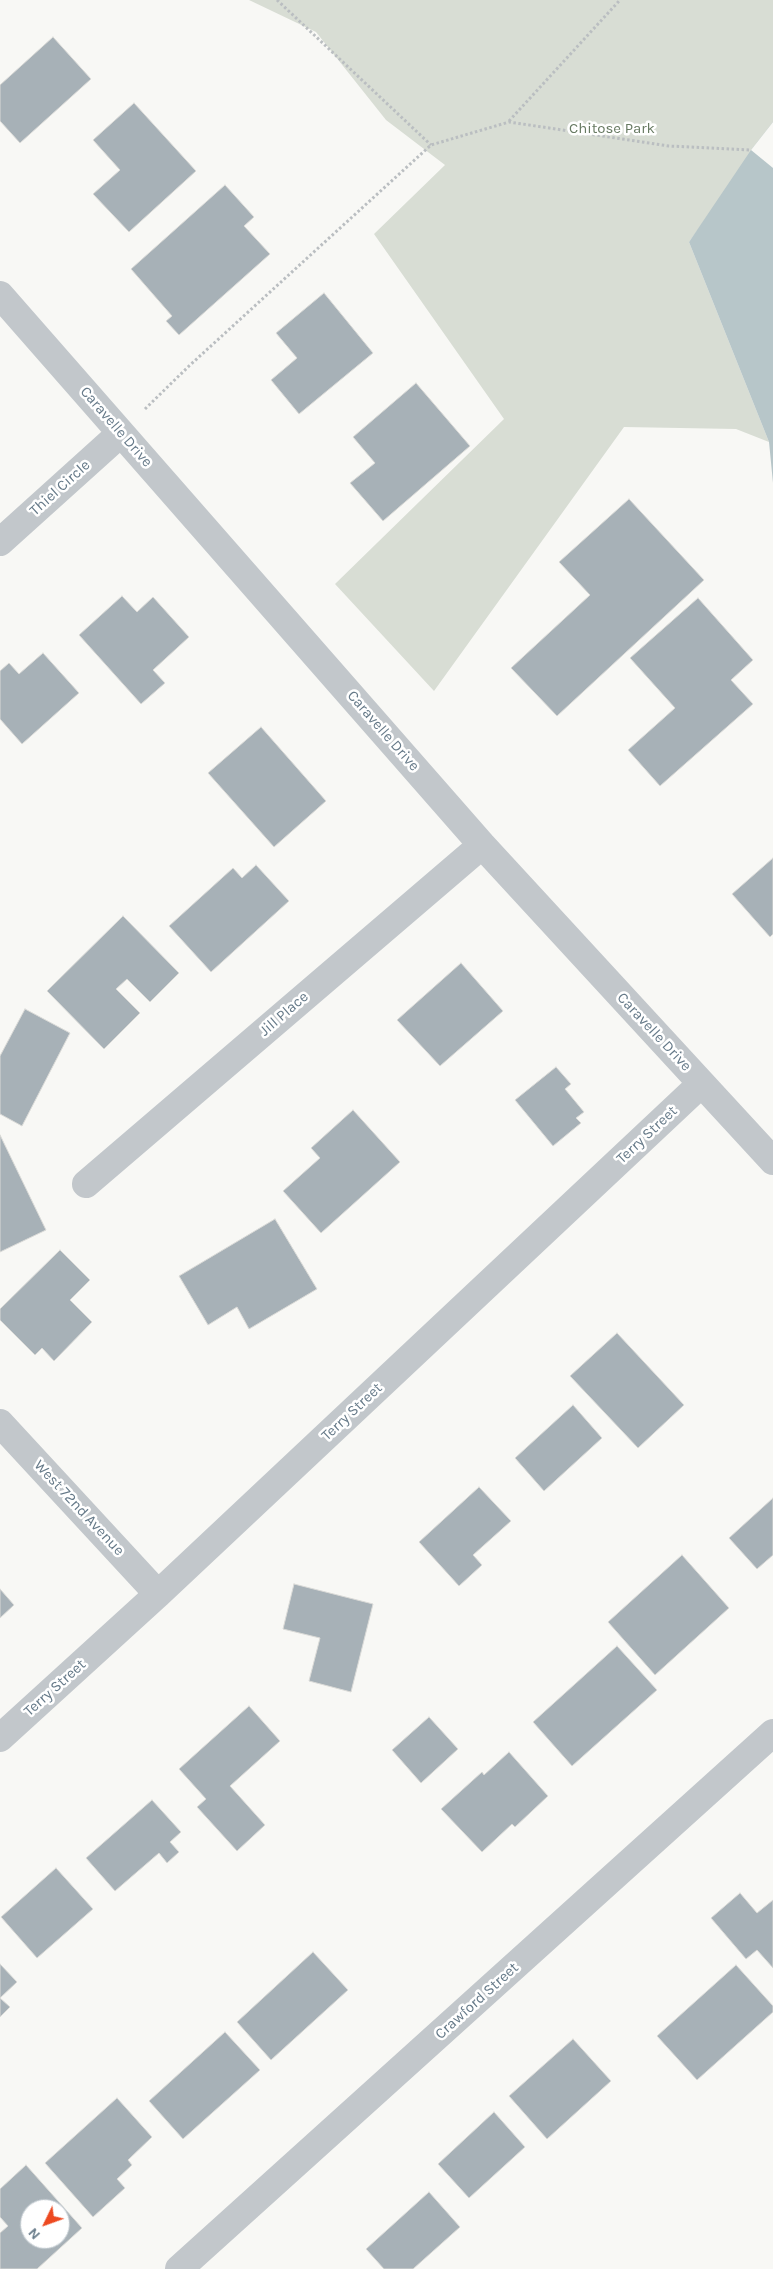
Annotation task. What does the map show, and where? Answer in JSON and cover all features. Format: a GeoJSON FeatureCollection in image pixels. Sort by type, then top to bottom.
{"type":"FeatureCollection","features":[{"type":"Feature","properties":{"kind":"street","name":"Caravelle Drive"},"geometry":{"type":"LineString","coordinates":[[0,295],[482,844],[773,1161]]}},
{"type":"Feature","properties":{"kind":"street","name":"Thiel Circle"},"geometry":{"type":"LineString","coordinates":[[0,542],[121,433]]}},
{"type":"Feature","properties":{"kind":"street","name":"Jill Place"},"geometry":{"type":"LineString","coordinates":[[86,1184],[482,844]]}},
{"type":"Feature","properties":{"kind":"street","name":"Terry Street"},"geometry":{"type":"LineString","coordinates":[[0,1738],[158,1594],[701,1084]]}},
{"type":"Feature","properties":{"kind":"street","name":"West 72nd Avenue"},"geometry":{"type":"LineString","coordinates":[[0,1422],[158,1594]]}},
{"type":"Feature","properties":{"kind":"street","name":"Crawford Street"},"geometry":{"type":"LineString","coordinates":[[179,2269],[773,1733]]}},
{"type":"Feature","properties":{"kind":"path"},"geometry":{"type":"LineString","coordinates":[[276,0],[431,145]]}},
{"type":"Feature","properties":{"kind":"path"},"geometry":{"type":"LineString","coordinates":[[508,122],[620,0]]}},
{"type":"Feature","properties":{"kind":"path"},"geometry":{"type":"LineString","coordinates":[[121,433],[189,366],[431,145],[508,122],[669,146],[751,150]]}},
{"type":"Feature","properties":{"kind":"green space","name":"Chitose Park"},"geometry":{"type":"Polygon","coordinates":[[[249,0],[773,0],[773,126],[689,242],[769,442],[736,429],[624,427],[434,691],[335,584],[504,419],[374,234],[445,165],[386,120],[316,32],[249,0]]]}},
{"type":"Feature","properties":{"kind":"shaded area"},"geometry":{"type":"Polygon","coordinates":[[[773,122],[773,483],[769,442],[689,242],[751,150],[773,122]]]}},
{"type":"Feature","properties":{"kind":"pier"},"geometry":{"type":"Polygon","coordinates":[[[773,122],[773,168],[751,150],[773,122]]]}},
{"type":"Feature","properties":{"kind":"building"},"geometry":{"type":"Polygon","coordinates":[[[53,37],[91,79],[20,143],[0,121],[0,85],[53,37]]]}},
{"type":"Feature","properties":{"kind":"building"},"geometry":{"type":"Polygon","coordinates":[[[134,103],[196,171],[129,232],[93,194],[120,170],[93,140],[134,103]]]}},
{"type":"Feature","properties":{"kind":"building"},"geometry":{"type":"Polygon","coordinates":[[[225,185],[254,217],[244,226],[270,254],[179,335],[166,321],[172,316],[131,269],[225,185]]]}},
{"type":"Feature","properties":{"kind":"building"},"geometry":{"type":"Polygon","coordinates":[[[324,293],[373,353],[299,414],[271,380],[297,358],[276,333],[324,293]]]}},
{"type":"Feature","properties":{"kind":"building"},"geometry":{"type":"Polygon","coordinates":[[[416,383],[470,446],[383,521],[350,483],[375,463],[353,437],[416,383]]]}},
{"type":"Feature","properties":{"kind":"building"},"geometry":{"type":"Polygon","coordinates":[[[629,499],[704,580],[557,716],[511,668],[590,595],[559,562],[629,499]]]}},
{"type":"Feature","properties":{"kind":"building"},"geometry":{"type":"Polygon","coordinates":[[[122,596],[137,612],[153,597],[189,637],[153,670],[165,683],[141,704],[79,635],[122,596]]]}},
{"type":"Feature","properties":{"kind":"building"},"geometry":{"type":"Polygon","coordinates":[[[698,598],[753,660],[731,680],[753,704],[660,786],[628,750],[675,708],[630,658],[698,598]]]}},
{"type":"Feature","properties":{"kind":"building"},"geometry":{"type":"Polygon","coordinates":[[[43,653],[79,693],[22,744],[0,719],[0,671],[9,663],[19,674],[43,653]]]}},
{"type":"Feature","properties":{"kind":"building"},"geometry":{"type":"Polygon","coordinates":[[[261,727],[326,801],[274,847],[208,773],[261,727]]]}},
{"type":"Feature","properties":{"kind":"building"},"geometry":{"type":"Polygon","coordinates":[[[773,858],[773,934],[770,937],[732,894],[773,858]]]}},
{"type":"Feature","properties":{"kind":"building"},"geometry":{"type":"Polygon","coordinates":[[[256,865],[289,901],[211,972],[169,926],[233,868],[242,878],[256,865]]]}},
{"type":"Feature","properties":{"kind":"building"},"geometry":{"type":"Polygon","coordinates":[[[123,916],[179,973],[150,1002],[127,979],[116,989],[140,1013],[104,1049],[47,991],[123,916]]]}},
{"type":"Feature","properties":{"kind":"building"},"geometry":{"type":"Polygon","coordinates":[[[461,963],[503,1011],[440,1066],[397,1020],[461,963]]]}},
{"type":"Feature","properties":{"kind":"building"},"geometry":{"type":"Polygon","coordinates":[[[25,1009],[70,1033],[22,1126],[0,1114],[0,1056],[25,1009]]]}},
{"type":"Feature","properties":{"kind":"building"},"geometry":{"type":"Polygon","coordinates":[[[556,1067],[571,1084],[565,1089],[584,1112],[576,1118],[581,1123],[553,1146],[515,1100],[556,1067]]]}},
{"type":"Feature","properties":{"kind":"building"},"geometry":{"type":"Polygon","coordinates":[[[353,1110],[400,1162],[321,1233],[283,1191],[320,1158],[311,1148],[353,1110]]]}},
{"type":"Feature","properties":{"kind":"building"},"geometry":{"type":"Polygon","coordinates":[[[0,1135],[46,1230],[0,1252],[0,1135]]]}},
{"type":"Feature","properties":{"kind":"building"},"geometry":{"type":"Polygon","coordinates":[[[275,1219],[317,1289],[249,1329],[237,1307],[208,1325],[179,1276],[275,1219]]]}},
{"type":"Feature","properties":{"kind":"building"},"geometry":{"type":"Polygon","coordinates":[[[60,1250],[90,1280],[70,1300],[92,1322],[54,1361],[42,1348],[35,1355],[0,1320],[0,1309],[60,1250]]]}},
{"type":"Feature","properties":{"kind":"building"},"geometry":{"type":"Polygon","coordinates":[[[617,1333],[684,1405],[638,1448],[570,1376],[617,1333]]]}},
{"type":"Feature","properties":{"kind":"building"},"geometry":{"type":"Polygon","coordinates":[[[573,1405],[602,1438],[544,1491],[515,1458],[573,1405]]]}},
{"type":"Feature","properties":{"kind":"building"},"geometry":{"type":"Polygon","coordinates":[[[479,1487],[511,1521],[473,1555],[482,1565],[459,1586],[419,1542],[479,1487]]]}},
{"type":"Feature","properties":{"kind":"building"},"geometry":{"type":"Polygon","coordinates":[[[773,1498],[773,1555],[757,1569],[729,1538],[773,1498]]]}},
{"type":"Feature","properties":{"kind":"building"},"geometry":{"type":"Polygon","coordinates":[[[682,1555],[729,1608],[655,1675],[608,1622],[682,1555]]]}},
{"type":"Feature","properties":{"kind":"building"},"geometry":{"type":"Polygon","coordinates":[[[294,1584],[373,1604],[351,1692],[309,1681],[320,1638],[283,1629],[294,1584]]]}},
{"type":"Feature","properties":{"kind":"building"},"geometry":{"type":"Polygon","coordinates":[[[0,1589],[14,1605],[0,1618],[0,1589]]]}},
{"type":"Feature","properties":{"kind":"building"},"geometry":{"type":"Polygon","coordinates":[[[617,1646],[657,1690],[572,1766],[533,1722],[617,1646]]]}},
{"type":"Feature","properties":{"kind":"building"},"geometry":{"type":"Polygon","coordinates":[[[249,1706],[280,1741],[230,1786],[265,1825],[237,1851],[197,1807],[206,1799],[179,1769],[249,1706]]]}},
{"type":"Feature","properties":{"kind":"building"},"geometry":{"type":"Polygon","coordinates":[[[429,1717],[458,1749],[421,1783],[392,1750],[429,1717]]]}},
{"type":"Feature","properties":{"kind":"building"},"geometry":{"type":"Polygon","coordinates":[[[509,1752],[548,1796],[515,1827],[512,1824],[482,1852],[441,1809],[482,1772],[484,1775],[509,1752]]]}},
{"type":"Feature","properties":{"kind":"building"},"geometry":{"type":"Polygon","coordinates":[[[152,1800],[181,1832],[170,1842],[179,1852],[167,1863],[159,1853],[115,1891],[86,1858],[152,1800]]]}},
{"type":"Feature","properties":{"kind":"building"},"geometry":{"type":"Polygon","coordinates":[[[56,1868],[93,1909],[37,1958],[1,1917],[56,1868]]]}},
{"type":"Feature","properties":{"kind":"building"},"geometry":{"type":"Polygon","coordinates":[[[740,1893],[757,1913],[773,1900],[773,1968],[757,1950],[746,1959],[711,1918],[740,1893]]]}},
{"type":"Feature","properties":{"kind":"building"},"geometry":{"type":"Polygon","coordinates":[[[313,1952],[348,1990],[271,2060],[237,2022],[313,1952]]]}},
{"type":"Feature","properties":{"kind":"building"},"geometry":{"type":"Polygon","coordinates":[[[0,1964],[17,1982],[0,1998],[0,1964]]]}},
{"type":"Feature","properties":{"kind":"building"},"geometry":{"type":"Polygon","coordinates":[[[736,1965],[773,2006],[773,2012],[697,2080],[657,2036],[736,1965]]]}},
{"type":"Feature","properties":{"kind":"building"},"geometry":{"type":"Polygon","coordinates":[[[0,1998],[10,2007],[0,2017],[0,1998]]]}},
{"type":"Feature","properties":{"kind":"building"},"geometry":{"type":"Polygon","coordinates":[[[225,2032],[260,2070],[183,2139],[149,2101],[225,2032]]]}},
{"type":"Feature","properties":{"kind":"building"},"geometry":{"type":"Polygon","coordinates":[[[573,2039],[611,2081],[547,2139],[509,2096],[573,2039]]]}},
{"type":"Feature","properties":{"kind":"building"},"geometry":{"type":"Polygon","coordinates":[[[117,2098],[152,2137],[128,2160],[132,2165],[117,2179],[125,2188],[93,2217],[45,2163],[117,2098]]]}},
{"type":"Feature","properties":{"kind":"building"},"geometry":{"type":"Polygon","coordinates":[[[494,2112],[525,2147],[469,2198],[438,2164],[494,2112]]]}},
{"type":"Feature","properties":{"kind":"building"},"geometry":{"type":"Polygon","coordinates":[[[26,2165],[56,2199],[20,2199],[20,2249],[59,2249],[37,2269],[0,2269],[0,2233],[8,2226],[0,2217],[0,2189],[26,2165]]]}},
{"type":"Feature","properties":{"kind":"building"},"geometry":{"type":"Polygon","coordinates":[[[429,2192],[460,2227],[413,2269],[384,2269],[366,2249],[429,2192]]]}},
{"type":"Feature","properties":{"kind":"building"},"geometry":{"type":"Polygon","coordinates":[[[70,2214],[82,2228],[70,2239],[70,2214]]]}}]}
